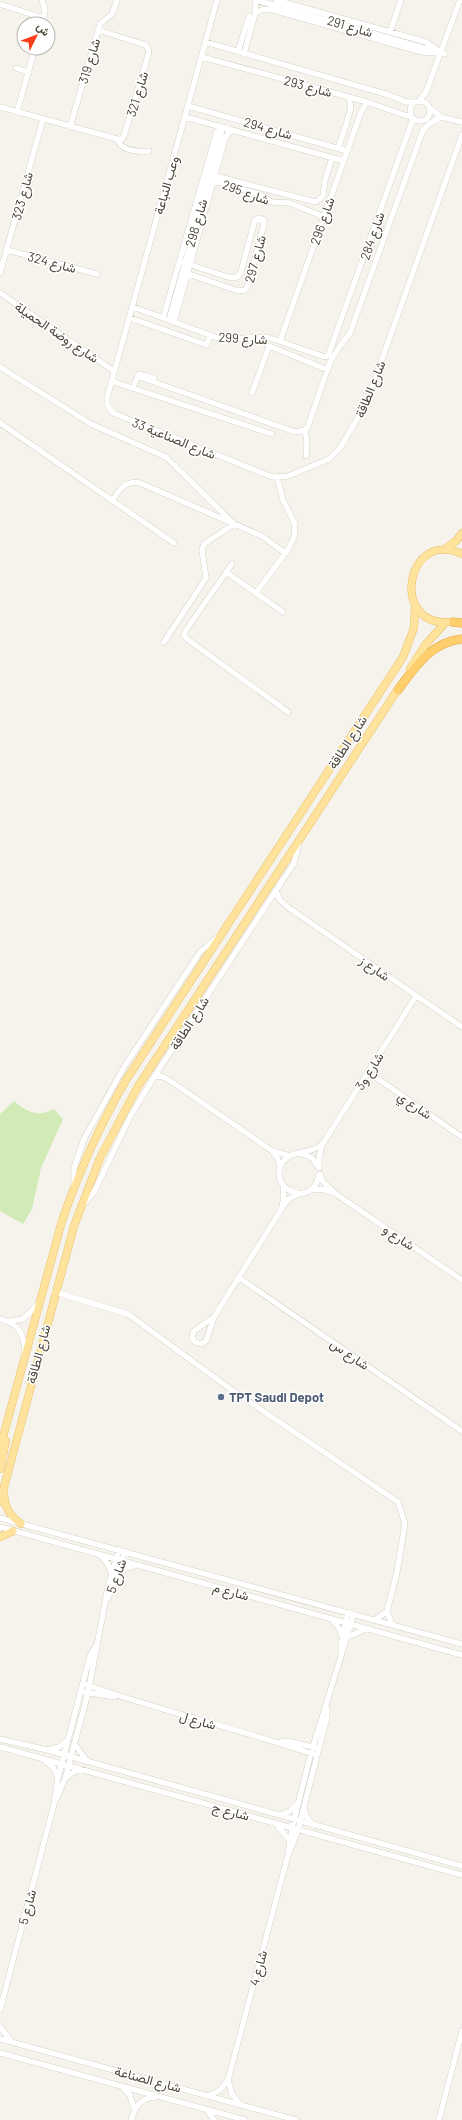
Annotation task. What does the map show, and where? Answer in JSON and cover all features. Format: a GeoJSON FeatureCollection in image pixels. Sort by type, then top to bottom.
{"type":"FeatureCollection","features":[{"type":"Feature","properties":{"kind":"highway"},"geometry":{"type":"LineString","coordinates":[[449,622],[462,624]]}},
{"type":"Feature","properties":{"kind":"highway"},"geometry":{"type":"LineString","coordinates":[[398,690],[428,653],[446,642],[462,639]]}},
{"type":"Feature","properties":{"kind":"main road"},"geometry":{"type":"LineString","coordinates":[[462,533],[456,541],[443,550],[426,556],[414,570],[410,587],[416,605],[431,619],[449,622],[462,619]]}},
{"type":"Feature","properties":{"kind":"main road"},"geometry":{"type":"LineString","coordinates":[[443,550],[462,554]]}},
{"type":"Feature","properties":{"kind":"main road","name":"شارع الطاقة"},"geometry":{"type":"LineString","coordinates":[[0,1448],[38,1304],[74,1186],[106,1115],[126,1080],[221,933],[403,657],[414,628],[416,605]]}},
{"type":"Feature","properties":{"kind":"main road","name":"شارع الطاقة"},"geometry":{"type":"LineString","coordinates":[[0,1502],[66,1252],[81,1207],[100,1158],[137,1088],[398,690],[426,644],[449,622]]}},
{"type":"Feature","properties":{"kind":"main road"},"geometry":{"type":"LineString","coordinates":[[0,1469],[8,1436],[10,1413]]}},
{"type":"Feature","properties":{"kind":"main road"},"geometry":{"type":"LineString","coordinates":[[3,1488],[6,1508],[21,1524]]}},
{"type":"Feature","properties":{"kind":"main road"},"geometry":{"type":"LineString","coordinates":[[0,1537],[13,1531]]}},
{"type":"Feature","properties":{"kind":"street"},"geometry":{"type":"LineString","coordinates":[[42,0],[45,6],[43,16]]}},
{"type":"Feature","properties":{"kind":"street","name":"شارع 319"},"geometry":{"type":"LineString","coordinates":[[70,127],[98,30],[102,22],[112,14],[117,0]]}},
{"type":"Feature","properties":{"kind":"street","name":"وعب النباعة"},"geometry":{"type":"LineString","coordinates":[[114,371],[130,318],[217,0]]}},
{"type":"Feature","properties":{"kind":"street"},"geometry":{"type":"LineString","coordinates":[[241,53],[256,0]]}},
{"type":"Feature","properties":{"kind":"street","name":"شارع 291"},"geometry":{"type":"LineString","coordinates":[[256,0],[269,1],[300,9],[354,27],[385,34],[443,53]]}},
{"type":"Feature","properties":{"kind":"street"},"geometry":{"type":"LineString","coordinates":[[276,0],[300,9]]}},
{"type":"Feature","properties":{"kind":"street"},"geometry":{"type":"LineString","coordinates":[[385,34],[401,0]]}},
{"type":"Feature","properties":{"kind":"street"},"geometry":{"type":"LineString","coordinates":[[460,0],[443,53],[426,92],[410,110],[413,119],[419,121],[441,117],[462,122]]}},
{"type":"Feature","properties":{"kind":"street"},"geometry":{"type":"LineString","coordinates":[[0,4],[30,16]]}},
{"type":"Feature","properties":{"kind":"street"},"geometry":{"type":"LineString","coordinates":[[252,15],[263,9],[273,10],[354,27]]}},
{"type":"Feature","properties":{"kind":"street","name":"شارع 321"},"geometry":{"type":"LineString","coordinates":[[98,30],[146,45],[149,48],[124,136],[122,139],[117,140]]}},
{"type":"Feature","properties":{"kind":"street","name":"شارع 293"},"geometry":{"type":"LineString","coordinates":[[206,42],[389,95],[406,102],[417,101]]}},
{"type":"Feature","properties":{"kind":"street"},"geometry":{"type":"LineString","coordinates":[[17,112],[33,56]]}},
{"type":"Feature","properties":{"kind":"street","name":"شارع 293"},"geometry":{"type":"LineString","coordinates":[[202,57],[367,102],[413,119]]}},
{"type":"Feature","properties":{"kind":"street"},"geometry":{"type":"LineString","coordinates":[[16,68],[28,72]]}},
{"type":"Feature","properties":{"kind":"street"},"geometry":{"type":"LineString","coordinates":[[338,148],[351,108],[349,97]]}},
{"type":"Feature","properties":{"kind":"street"},"geometry":{"type":"LineString","coordinates":[[417,101],[426,103],[441,117]]}},
{"type":"Feature","properties":{"kind":"street","name":"شارع 296"},"geometry":{"type":"LineString","coordinates":[[280,341],[362,109],[367,102]]}},
{"type":"Feature","properties":{"kind":"street","name":"شارع 294"},"geometry":{"type":"LineString","coordinates":[[188,106],[347,151]]}},
{"type":"Feature","properties":{"kind":"street"},"geometry":{"type":"LineString","coordinates":[[0,108],[117,140],[119,144],[126,148],[149,151]]}},
{"type":"Feature","properties":{"kind":"street"},"geometry":{"type":"LineString","coordinates":[[426,120],[430,113],[430,108]]}},
{"type":"Feature","properties":{"kind":"street","name":"شارع 294"},"geometry":{"type":"LineString","coordinates":[[185,116],[344,161]]}},
{"type":"Feature","properties":{"kind":"street"},"geometry":{"type":"LineString","coordinates":[[306,456],[307,442],[305,430],[308,426],[338,347],[350,333],[423,130],[429,124],[441,117]]}},
{"type":"Feature","properties":{"kind":"street","name":"شارع 323"},"geometry":{"type":"LineString","coordinates":[[0,272],[43,119]]}},
{"type":"Feature","properties":{"kind":"street","name":"شارع 284"},"geometry":{"type":"LineString","coordinates":[[330,354],[413,119]]}},
{"type":"Feature","properties":{"kind":"street","name":"شارع 298"},"geometry":{"type":"LineString","coordinates":[[172,321],[177,281],[185,273],[185,263],[208,189],[211,161],[223,127]]}},
{"type":"Feature","properties":{"kind":"street"},"geometry":{"type":"LineString","coordinates":[[208,189],[214,178],[226,137],[234,130]]}},
{"type":"Feature","properties":{"kind":"street"},"geometry":{"type":"LineString","coordinates":[[195,227],[217,132]]}},
{"type":"Feature","properties":{"kind":"street","name":"شارع الطاقة"},"geometry":{"type":"LineString","coordinates":[[277,477],[293,474],[329,459],[338,451],[362,413],[462,135]]}},
{"type":"Feature","properties":{"kind":"street"},"geometry":{"type":"LineString","coordinates":[[214,178],[316,202],[323,196],[324,182],[332,158]]}},
{"type":"Feature","properties":{"kind":"street","name":"شارع 295"},"geometry":{"type":"LineString","coordinates":[[214,178],[259,194],[272,202],[290,203],[324,217]]}},
{"type":"Feature","properties":{"kind":"street","name":"شارع 297"},"geometry":{"type":"LineString","coordinates":[[185,263],[231,278],[237,277],[241,272],[255,220],[259,218],[264,220],[248,285],[244,290],[238,291],[185,273]]}},
{"type":"Feature","properties":{"kind":"street","name":"شارع 324"},"geometry":{"type":"LineString","coordinates":[[7,250],[97,274]]}},
{"type":"Feature","properties":{"kind":"street"},"geometry":{"type":"LineString","coordinates":[[163,318],[185,263]]}},
{"type":"Feature","properties":{"kind":"street"},"geometry":{"type":"LineString","coordinates":[[172,321],[185,273]]}},
{"type":"Feature","properties":{"kind":"street","name":"شارع روضة الحميلة"},"geometry":{"type":"LineString","coordinates":[[0,293],[114,371]]}},
{"type":"Feature","properties":{"kind":"street","name":"شارع 299"},"geometry":{"type":"LineString","coordinates":[[133,307],[210,336],[229,339],[262,336],[325,357],[330,354]]}},
{"type":"Feature","properties":{"kind":"street","name":"شارع 299"},"geometry":{"type":"LineString","coordinates":[[130,318],[207,345],[210,336]]}},
{"type":"Feature","properties":{"kind":"street"},"geometry":{"type":"LineString","coordinates":[[252,393],[268,346],[328,370]]}},
{"type":"Feature","properties":{"kind":"street"},"geometry":{"type":"LineString","coordinates":[[0,367],[91,424],[166,457],[234,524]]}},
{"type":"Feature","properties":{"kind":"street","name":"شارع الصناعية 33"},"geometry":{"type":"LineString","coordinates":[[114,371],[107,402],[113,413],[267,475],[277,477]]}},
{"type":"Feature","properties":{"kind":"street"},"geometry":{"type":"LineString","coordinates":[[137,376],[141,374],[154,378]]}},
{"type":"Feature","properties":{"kind":"street"},"geometry":{"type":"LineString","coordinates":[[137,376],[295,432],[305,430]]}},
{"type":"Feature","properties":{"kind":"street"},"geometry":{"type":"LineString","coordinates":[[133,388],[137,376]]}},
{"type":"Feature","properties":{"kind":"street"},"geometry":{"type":"LineString","coordinates":[[111,382],[272,434]]}},
{"type":"Feature","properties":{"kind":"street"},"geometry":{"type":"LineString","coordinates":[[0,423],[174,543]]}},
{"type":"Feature","properties":{"kind":"street"},"geometry":{"type":"LineString","coordinates":[[256,593],[285,554],[294,537],[295,524],[283,500],[277,477]]}},
{"type":"Feature","properties":{"kind":"street"},"geometry":{"type":"LineString","coordinates":[[112,501],[123,486],[136,482],[265,538],[285,554]]}},
{"type":"Feature","properties":{"kind":"street"},"geometry":{"type":"LineString","coordinates":[[164,642],[206,578],[207,572],[202,550],[204,544],[234,524]]}},
{"type":"Feature","properties":{"kind":"street"},"geometry":{"type":"LineString","coordinates":[[232,564],[184,635],[187,639],[288,712]]}},
{"type":"Feature","properties":{"kind":"street"},"geometry":{"type":"LineString","coordinates":[[226,572],[283,612]]}},
{"type":"Feature","properties":{"kind":"street","name":"شارع الطاقة"},"geometry":{"type":"LineString","coordinates":[[81,1207],[94,1192],[112,1151],[154,1077],[294,863],[299,840]]}},
{"type":"Feature","properties":{"kind":"street","name":"شارع ز"},"geometry":{"type":"LineString","coordinates":[[276,891],[280,900],[289,908],[462,1027]]}},
{"type":"Feature","properties":{"kind":"street","name":"شارع ز"},"geometry":{"type":"LineString","coordinates":[[268,903],[275,902],[289,908]]}},
{"type":"Feature","properties":{"kind":"street","name":"شارع و3"},"geometry":{"type":"LineString","coordinates":[[319,1171],[318,1158],[322,1145],[416,996]]}},
{"type":"Feature","properties":{"kind":"street"},"geometry":{"type":"LineString","coordinates":[[161,1066],[162,1072],[169,1080]]}},
{"type":"Feature","properties":{"kind":"street","name":"شارع ي"},"geometry":{"type":"LineString","coordinates":[[368,1072],[462,1137]]}},
{"type":"Feature","properties":{"kind":"street"},"geometry":{"type":"LineString","coordinates":[[154,1077],[161,1076],[169,1080],[271,1150],[277,1157],[280,1166],[279,1173],[283,1185],[284,1197],[281,1210]]}},
{"type":"Feature","properties":{"kind":"street"},"geometry":{"type":"LineString","coordinates":[[280,1166],[290,1156],[312,1151],[322,1145]]}},
{"type":"Feature","properties":{"kind":"street"},"geometry":{"type":"LineString","coordinates":[[271,1150],[290,1156]]}},
{"type":"Feature","properties":{"kind":"street"},"geometry":{"type":"LineString","coordinates":[[214,1317],[194,1331],[192,1337],[195,1342],[201,1344],[206,1341],[209,1328],[214,1317],[238,1277],[290,1198],[311,1190],[315,1186],[319,1171],[312,1158],[300,1153]]}},
{"type":"Feature","properties":{"kind":"street","name":"شارع و"},"geometry":{"type":"LineString","coordinates":[[319,1171],[324,1183],[336,1194],[462,1280]]}},
{"type":"Feature","properties":{"kind":"street"},"geometry":{"type":"LineString","coordinates":[[283,1185],[292,1192],[299,1194]]}},
{"type":"Feature","properties":{"kind":"street","name":"شارع و"},"geometry":{"type":"LineString","coordinates":[[311,1190],[324,1190],[336,1194]]}},
{"type":"Feature","properties":{"kind":"street","name":"شارع س"},"geometry":{"type":"LineString","coordinates":[[238,1277],[462,1431]]}},
{"type":"Feature","properties":{"kind":"street"},"geometry":{"type":"LineString","coordinates":[[55,1292],[128,1314],[229,1388],[398,1502],[405,1524],[397,1572],[387,1611],[392,1624]]}},
{"type":"Feature","properties":{"kind":"street"},"geometry":{"type":"LineString","coordinates":[[0,1319],[9,1321],[23,1319],[38,1304]]}},
{"type":"Feature","properties":{"kind":"street"},"geometry":{"type":"LineString","coordinates":[[9,1321],[20,1329],[23,1335],[25,1356]]}},
{"type":"Feature","properties":{"kind":"street","name":"شارع م"},"geometry":{"type":"LineString","coordinates":[[0,1518],[182,1566],[462,1644]]}},
{"type":"Feature","properties":{"kind":"street","name":"شارع م"},"geometry":{"type":"LineString","coordinates":[[0,1527],[462,1655]]}},
{"type":"Feature","properties":{"kind":"street","name":"شارع 5"},"geometry":{"type":"LineString","coordinates":[[0,2010],[54,1804],[58,1778],[65,1764],[68,1740],[90,1656],[95,1647],[114,1574],[115,1560],[119,1549]]}},
{"type":"Feature","properties":{"kind":"street","name":"شارع 5"},"geometry":{"type":"LineString","coordinates":[[114,1574],[122,1562],[125,1551]]}},
{"type":"Feature","properties":{"kind":"street"},"geometry":{"type":"LineString","coordinates":[[99,1555],[107,1563],[114,1574],[136,1565]]}},
{"type":"Feature","properties":{"kind":"street"},"geometry":{"type":"LineString","coordinates":[[180,1577],[182,1566]]}},
{"type":"Feature","properties":{"kind":"street"},"geometry":{"type":"LineString","coordinates":[[286,1606],[288,1596]]}},
{"type":"Feature","properties":{"kind":"street"},"geometry":{"type":"LineString","coordinates":[[375,1620],[387,1611]]}},
{"type":"Feature","properties":{"kind":"street","name":"شارع 4"},"geometry":{"type":"LineString","coordinates":[[228,2080],[292,1840],[294,1820],[301,1804],[314,1754],[327,1717],[327,1708],[345,1637],[345,1622],[348,1612]]}},
{"type":"Feature","properties":{"kind":"street","name":"شارع 4"},"geometry":{"type":"LineString","coordinates":[[345,1637],[352,1624],[354,1614]]}},
{"type":"Feature","properties":{"kind":"street"},"geometry":{"type":"LineString","coordinates":[[329,1617],[345,1637],[360,1630],[369,1628]]}},
{"type":"Feature","properties":{"kind":"street","name":"شارع 5"},"geometry":{"type":"LineString","coordinates":[[67,1756],[74,1743],[88,1693],[96,1657],[95,1647]]}},
{"type":"Feature","properties":{"kind":"street"},"geometry":{"type":"LineString","coordinates":[[92,1674],[95,1683],[102,1690]]}},
{"type":"Feature","properties":{"kind":"street","name":"شارع ل"},"geometry":{"type":"LineString","coordinates":[[83,1684],[117,1697],[279,1742],[314,1754]]}},
{"type":"Feature","properties":{"kind":"street","name":"شارع ل"},"geometry":{"type":"LineString","coordinates":[[81,1691],[97,1695],[117,1697]]}},
{"type":"Feature","properties":{"kind":"street"},"geometry":{"type":"LineString","coordinates":[[83,1707],[89,1699],[97,1695]]}},
{"type":"Feature","properties":{"kind":"street"},"geometry":{"type":"LineString","coordinates":[[1,1748],[2,1740]]}},
{"type":"Feature","properties":{"kind":"street","name":"شارع ج"},"geometry":{"type":"LineString","coordinates":[[2,1740],[47,1750],[462,1866]]}},
{"type":"Feature","properties":{"kind":"street"},"geometry":{"type":"LineString","coordinates":[[47,1750],[59,1747],[68,1740]]}},
{"type":"Feature","properties":{"kind":"street","name":"شارع ل"},"geometry":{"type":"LineString","coordinates":[[279,1742],[288,1741],[316,1748]]}},
{"type":"Feature","properties":{"kind":"street"},"geometry":{"type":"LineString","coordinates":[[74,1743],[87,1761]]}},
{"type":"Feature","properties":{"kind":"street","name":"شارع ج"},"geometry":{"type":"LineString","coordinates":[[1,1748],[65,1764],[191,1801],[462,1875]]}},
{"type":"Feature","properties":{"kind":"street"},"geometry":{"type":"LineString","coordinates":[[42,1758],[54,1767],[58,1778]]}},
{"type":"Feature","properties":{"kind":"street","name":"شارع 5"},"geometry":{"type":"LineString","coordinates":[[54,1804],[65,1779],[65,1764]]}},
{"type":"Feature","properties":{"kind":"street"},"geometry":{"type":"LineString","coordinates":[[65,1779],[72,1773],[82,1769]]}},
{"type":"Feature","properties":{"kind":"street"},"geometry":{"type":"LineString","coordinates":[[132,1784],[135,1775]]}},
{"type":"Feature","properties":{"kind":"street"},"geometry":{"type":"LineString","coordinates":[[191,1801],[193,1792]]}},
{"type":"Feature","properties":{"kind":"street"},"geometry":{"type":"LineString","coordinates":[[280,1815],[301,1804],[306,1816],[313,1825]]}},
{"type":"Feature","properties":{"kind":"street","name":"شارع 4"},"geometry":{"type":"LineString","coordinates":[[292,1840],[298,1830],[301,1804]]}},
{"type":"Feature","properties":{"kind":"street"},"geometry":{"type":"LineString","coordinates":[[276,1823],[292,1840],[308,1833]]}},
{"type":"Feature","properties":{"kind":"street"},"geometry":{"type":"LineString","coordinates":[[0,2027],[12,2042]]}},
{"type":"Feature","properties":{"kind":"street"},"geometry":{"type":"LineString","coordinates":[[439,2120],[462,2031]]}},
{"type":"Feature","properties":{"kind":"street","name":"شارع الصناعة"},"geometry":{"type":"LineString","coordinates":[[0,2039],[296,2120]]}},
{"type":"Feature","properties":{"kind":"street","name":"شارع الصناعة"},"geometry":{"type":"LineString","coordinates":[[0,2053],[245,2120]]}},
{"type":"Feature","properties":{"kind":"street"},"geometry":{"type":"LineString","coordinates":[[209,2096],[220,2090],[228,2080]]}},
{"type":"Feature","properties":{"kind":"street"},"geometry":{"type":"LineString","coordinates":[[228,2080],[232,2094],[240,2104]]}},
{"type":"Feature","properties":{"kind":"street"},"geometry":{"type":"LineString","coordinates":[[120,2085],[130,2095],[134,2109]]}},
{"type":"Feature","properties":{"kind":"street"},"geometry":{"type":"LineString","coordinates":[[131,2120],[134,2109],[144,2099],[157,2096]]}},
{"type":"Feature","properties":{"kind":"street"},"geometry":{"type":"LineString","coordinates":[[207,2110],[214,2120]]}},
{"type":"Feature","properties":{"kind":"street"},"geometry":{"type":"LineString","coordinates":[[228,2120],[235,2117]]}},
{"type":"Feature","properties":{"kind":"green space"},"geometry":{"type":"Polygon","coordinates":[[[14,1101],[29,1111],[38,1113],[43,1113],[54,1109],[63,1119],[41,1168],[32,1209],[23,1224],[0,1211],[0,1114],[14,1101]]]}},
{"type":"Feature","properties":{"kind":"place","name":"TPT Saudi Depot"},"geometry":{"type":"Point","coordinates":[221,1397]}}]}
